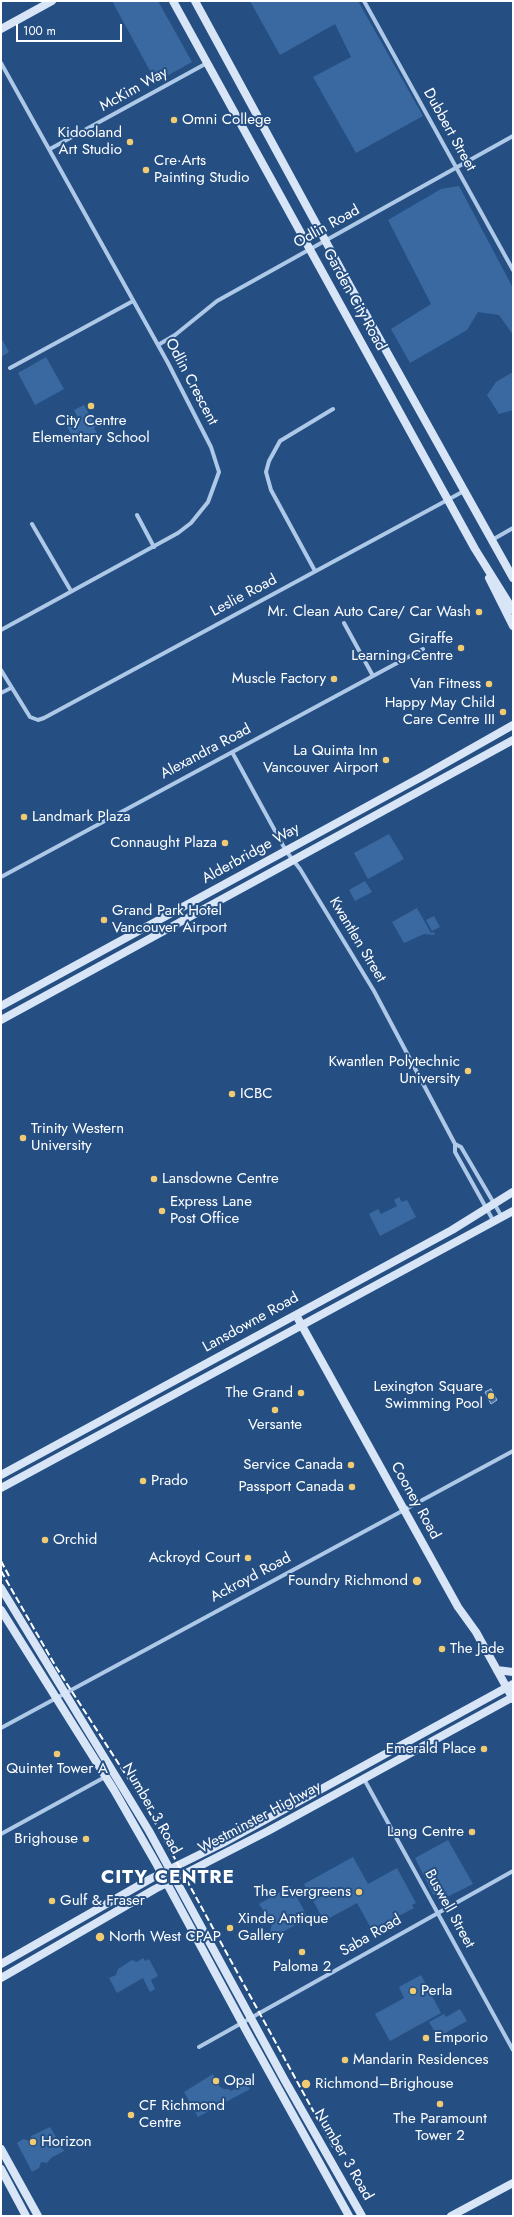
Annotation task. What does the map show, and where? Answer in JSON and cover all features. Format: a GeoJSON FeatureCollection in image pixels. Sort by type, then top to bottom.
{"type":"FeatureCollection","features":[{"type":"Feature","properties":{"kind":"main road"},"geometry":{"type":"LineString","coordinates":[[1,29],[52,1]]}},
{"type":"Feature","properties":{"kind":"main road","name":"Garden City Road"},"geometry":{"type":"LineString","coordinates":[[174,1],[448,500],[513,610]]}},
{"type":"Feature","properties":{"kind":"main road","name":"Garden City Road"},"geometry":{"type":"LineString","coordinates":[[195,1],[513,578]]}},
{"type":"Feature","properties":{"kind":"main road"},"geometry":{"type":"LineString","coordinates":[[484,563],[498,598],[513,626]]}},
{"type":"Feature","properties":{"kind":"main road","name":"Alderbridge Way"},"geometry":{"type":"LineString","coordinates":[[1,1006],[286,851],[513,725]]}},
{"type":"Feature","properties":{"kind":"main road","name":"Alderbridge Way"},"geometry":{"type":"LineString","coordinates":[[1,1020],[513,740]]}},
{"type":"Feature","properties":{"kind":"main road","name":"Lansdowne Road"},"geometry":{"type":"LineString","coordinates":[[1,1475],[296,1315],[487,1209],[513,1192]]}},
{"type":"Feature","properties":{"kind":"main road","name":"Lansdowne Road"},"geometry":{"type":"LineString","coordinates":[[1,1488],[513,1211]]}},
{"type":"Feature","properties":{"kind":"main road","name":"Cooney Road"},"geometry":{"type":"LineString","coordinates":[[296,1315],[458,1607],[476,1632],[497,1670],[510,1686],[513,1698]]}},
{"type":"Feature","properties":{"kind":"main road","name":"Number 3 Road"},"geometry":{"type":"LineString","coordinates":[[1,1588],[176,1879],[251,2018],[362,2216]]}},
{"type":"Feature","properties":{"kind":"main road","name":"Number 3 Road"},"geometry":{"type":"LineString","coordinates":[[1,1610],[105,1776],[166,1883],[349,2216]]}},
{"type":"Feature","properties":{"kind":"main road"},"geometry":{"type":"LineString","coordinates":[[497,1670],[513,1672]]}},
{"type":"Feature","properties":{"kind":"main road","name":"Westminster Highway"},"geometry":{"type":"LineString","coordinates":[[1,1964],[170,1869],[223,1843],[333,1781],[510,1686]]}},
{"type":"Feature","properties":{"kind":"main road","name":"Westminster Highway"},"geometry":{"type":"LineString","coordinates":[[1,1978],[166,1883],[364,1779],[513,1698]]}},
{"type":"Feature","properties":{"kind":"main road"},"geometry":{"type":"LineString","coordinates":[[1,2149],[38,2216]]}},
{"type":"Feature","properties":{"kind":"main road"},"geometry":{"type":"LineString","coordinates":[[1,2169],[26,2216]]}},
{"type":"Feature","properties":{"kind":"main road"},"geometry":{"type":"LineString","coordinates":[[451,2216],[513,2183]]}},
{"type":"Feature","properties":{"kind":"street","name":"Dubbert Street"},"geometry":{"type":"LineString","coordinates":[[364,1],[513,270]]}},
{"type":"Feature","properties":{"kind":"street","name":"Odlin Crescent"},"geometry":{"type":"LineString","coordinates":[[1,63],[158,345],[211,447],[218,472],[213,493],[202,511],[178,533],[1,630]]}},
{"type":"Feature","properties":{"kind":"street","name":"McKim Way"},"geometry":{"type":"LineString","coordinates":[[50,149],[207,63]]}},
{"type":"Feature","properties":{"kind":"street","name":"Odlin Road"},"geometry":{"type":"LineString","coordinates":[[158,345],[175,335],[217,301],[513,136]]}},
{"type":"Feature","properties":{"kind":"street"},"geometry":{"type":"LineString","coordinates":[[10,368],[133,301]]}},
{"type":"Feature","properties":{"kind":"street"},"geometry":{"type":"LineString","coordinates":[[316,571],[271,490],[266,472],[269,461],[280,441],[333,408]]}},
{"type":"Feature","properties":{"kind":"street","name":"Leslie Road"},"geometry":{"type":"LineString","coordinates":[[11,688],[26,713],[34,720],[50,715],[465,491]]}},
{"type":"Feature","properties":{"kind":"street"},"geometry":{"type":"LineString","coordinates":[[138,515],[154,547]]}},
{"type":"Feature","properties":{"kind":"street"},"geometry":{"type":"LineString","coordinates":[[32,524],[71,591]]}},
{"type":"Feature","properties":{"kind":"street"},"geometry":{"type":"LineString","coordinates":[[492,540],[513,528]]}},
{"type":"Feature","properties":{"kind":"street"},"geometry":{"type":"LineString","coordinates":[[344,624],[373,676]]}},
{"type":"Feature","properties":{"kind":"street","name":"Alexandra Road"},"geometry":{"type":"LineString","coordinates":[[1,877],[423,649]]}},
{"type":"Feature","properties":{"kind":"street"},"geometry":{"type":"LineString","coordinates":[[1,670],[11,688],[1,693]]}},
{"type":"Feature","properties":{"kind":"street","name":"Kwantlen Street"},"geometry":{"type":"LineString","coordinates":[[232,752],[286,851],[294,861],[374,991],[455,1144],[455,1152],[494,1222]]}},
{"type":"Feature","properties":{"kind":"street","name":"Kwantlen Street"},"geometry":{"type":"LineString","coordinates":[[455,1144],[462,1147],[502,1217]]}},
{"type":"Feature","properties":{"kind":"street","name":"Ackroyd Road"},"geometry":{"type":"LineString","coordinates":[[1,1728],[513,1451]]}},
{"type":"Feature","properties":{"kind":"street"},"geometry":{"type":"LineString","coordinates":[[1,1834],[105,1776]]}},
{"type":"Feature","properties":{"kind":"street","name":"Buswell Street"},"geometry":{"type":"LineString","coordinates":[[364,1779],[513,2050]]}},
{"type":"Feature","properties":{"kind":"street","name":"Saba Road"},"geometry":{"type":"LineString","coordinates":[[198,2048],[437,1912],[513,1871]]}},
{"type":"Feature","properties":{"kind":"street"},"geometry":{"type":"LineString","coordinates":[[1,2169],[10,2165]]}},
{"type":"Feature","properties":{"kind":"shaded area"},"geometry":{"type":"Polygon","coordinates":[[[112,1],[158,1],[192,62],[156,82],[112,1]]]}},
{"type":"Feature","properties":{"kind":"shaded area"},"geometry":{"type":"Polygon","coordinates":[[[250,1],[358,1],[423,116],[356,153],[313,77],[351,57],[335,24],[280,55],[250,1]]]}},
{"type":"Feature","properties":{"kind":"shaded area"},"geometry":{"type":"Polygon","coordinates":[[[459,186],[513,288],[513,335],[499,315],[478,312],[467,330],[410,363],[391,329],[431,304],[388,220],[441,189],[459,186]]]}},
{"type":"Feature","properties":{"kind":"shaded area"},"geometry":{"type":"Polygon","coordinates":[[[1,338],[9,352],[1,357],[1,338]]]}},
{"type":"Feature","properties":{"kind":"shaded area"},"geometry":{"type":"Polygon","coordinates":[[[46,357],[64,389],[35,405],[18,373],[46,357]]]}},
{"type":"Feature","properties":{"kind":"shaded area"},"geometry":{"type":"Polygon","coordinates":[[[513,372],[513,410],[499,414],[487,395],[496,382],[513,372]]]}},
{"type":"Feature","properties":{"kind":"shaded area"},"geometry":{"type":"Polygon","coordinates":[[[84,405],[96,426],[94,428],[97,433],[79,443],[75,441],[65,423],[77,416],[74,410],[84,405]]]}},
{"type":"Feature","properties":{"kind":"shaded area"},"geometry":{"type":"Polygon","coordinates":[[[389,834],[404,859],[368,879],[354,853],[389,834]]]}},
{"type":"Feature","properties":{"kind":"shaded area"},"geometry":{"type":"Polygon","coordinates":[[[365,881],[372,892],[355,901],[349,890],[365,881]]]}},
{"type":"Feature","properties":{"kind":"shaded area"},"geometry":{"type":"Polygon","coordinates":[[[417,908],[431,933],[434,932],[435,935],[424,934],[404,943],[392,922],[417,908]]]}},
{"type":"Feature","properties":{"kind":"shaded area"},"geometry":{"type":"Polygon","coordinates":[[[434,916],[440,927],[432,931],[426,920],[434,916]]]}},
{"type":"Feature","properties":{"kind":"shaded area"},"geometry":{"type":"Polygon","coordinates":[[[399,1197],[402,1202],[407,1200],[416,1217],[380,1236],[369,1214],[378,1209],[381,1214],[397,1206],[394,1200],[399,1197]]]}},
{"type":"Feature","properties":{"kind":"shaded area","name":"Lexington Square Swimming Pool"},"geometry":{"type":"Polygon","coordinates":[[[491,1389],[497,1400],[491,1404],[485,1392],[491,1389]]]}},
{"type":"Feature","properties":{"kind":"shaded area"},"geometry":{"type":"Polygon","coordinates":[[[448,1840],[473,1884],[441,1900],[433,1894],[415,1858],[448,1840]]]}},
{"type":"Feature","properties":{"kind":"shaded area"},"geometry":{"type":"Polygon","coordinates":[[[353,1857],[368,1884],[397,1868],[416,1903],[412,1905],[414,1908],[372,1930],[357,1903],[324,1921],[304,1884],[353,1857]]]}},
{"type":"Feature","properties":{"kind":"shaded area"},"geometry":{"type":"Polygon","coordinates":[[[291,1886],[308,1918],[268,1940],[272,1924],[259,1904],[291,1886]]]}},
{"type":"Feature","properties":{"kind":"shaded area"},"geometry":{"type":"Polygon","coordinates":[[[143,1958],[145,1961],[149,1959],[158,1976],[151,1980],[155,1989],[150,1992],[143,1978],[117,1993],[109,1978],[116,1975],[118,1969],[132,1960],[137,1962],[143,1958]]]}},
{"type":"Feature","properties":{"kind":"shaded area"},"geometry":{"type":"Polygon","coordinates":[[[421,1975],[441,2013],[390,2041],[375,2014],[404,1998],[399,1987],[421,1975]]]}},
{"type":"Feature","properties":{"kind":"shaded area"},"geometry":{"type":"Polygon","coordinates":[[[460,2009],[467,2021],[438,2037],[429,2022],[444,2014],[446,2017],[460,2009]]]}},
{"type":"Feature","properties":{"kind":"shaded area"},"geometry":{"type":"Polygon","coordinates":[[[213,2074],[220,2087],[231,2091],[245,2083],[244,2077],[247,2076],[247,2084],[250,2089],[198,2117],[184,2092],[213,2074]]]}},
{"type":"Feature","properties":{"kind":"shaded area"},"geometry":{"type":"Polygon","coordinates":[[[50,2127],[64,2151],[51,2158],[47,2163],[41,2162],[39,2168],[32,2172],[17,2143],[23,2139],[30,2141],[31,2136],[50,2127]]]}},
{"type":"Feature","properties":{"kind":"railway"},"geometry":{"type":"LineString","coordinates":[[1,1561],[9,1576]]}},
{"type":"Feature","properties":{"kind":"railway"},"geometry":{"type":"LineString","coordinates":[[1,1571],[56,1667],[146,1806],[333,2147]]}},
{"type":"Feature","properties":{"kind":"place","name":"Omni College"},"geometry":{"type":"Point","coordinates":[174,120]}},
{"type":"Feature","properties":{"kind":"place","name":"Kidooland Art Studio"},"geometry":{"type":"Point","coordinates":[130,142]}},
{"type":"Feature","properties":{"kind":"place","name":"Cre·Arts Painting Studio"},"geometry":{"type":"Point","coordinates":[146,170]}},
{"type":"Feature","properties":{"kind":"place","name":"City Centre Elementary School"},"geometry":{"type":"Point","coordinates":[91,406]}},
{"type":"Feature","properties":{"kind":"place","name":"Mr. Clean Auto Care/ Car Wash"},"geometry":{"type":"Point","coordinates":[479,612]}},
{"type":"Feature","properties":{"kind":"place","name":"Giraffe Learning Centre"},"geometry":{"type":"Point","coordinates":[461,648]}},
{"type":"Feature","properties":{"kind":"place","name":"Muscle Factory"},"geometry":{"type":"Point","coordinates":[334,679]}},
{"type":"Feature","properties":{"kind":"place","name":"Van Fitness"},"geometry":{"type":"Point","coordinates":[489,684]}},
{"type":"Feature","properties":{"kind":"place","name":"Happy May Child Care Centre III"},"geometry":{"type":"Point","coordinates":[503,712]}},
{"type":"Feature","properties":{"kind":"place","name":"La Quinta Inn Vancouver Airport"},"geometry":{"type":"Point","coordinates":[386,760]}},
{"type":"Feature","properties":{"kind":"place","name":"Landmark Plaza"},"geometry":{"type":"Point","coordinates":[24,817]}},
{"type":"Feature","properties":{"kind":"place","name":"Connaught Plaza"},"geometry":{"type":"Point","coordinates":[225,843]}},
{"type":"Feature","properties":{"kind":"place","name":"Grand Park Hotel Vancouver Airport"},"geometry":{"type":"Point","coordinates":[104,920]}},
{"type":"Feature","properties":{"kind":"place","name":"Kwantlen Polytechnic University"},"geometry":{"type":"Point","coordinates":[468,1071]}},
{"type":"Feature","properties":{"kind":"place","name":"ICBC"},"geometry":{"type":"Point","coordinates":[232,1094]}},
{"type":"Feature","properties":{"kind":"place","name":"Trinity Western University"},"geometry":{"type":"Point","coordinates":[23,1138]}},
{"type":"Feature","properties":{"kind":"place","name":"Lansdowne Centre"},"geometry":{"type":"Point","coordinates":[154,1179]}},
{"type":"Feature","properties":{"kind":"place","name":"Express Lane Post Office"},"geometry":{"type":"Point","coordinates":[162,1211]}},
{"type":"Feature","properties":{"kind":"place","name":"The Grand"},"geometry":{"type":"Point","coordinates":[301,1393]}},
{"type":"Feature","properties":{"kind":"place","name":"Lexington Square Swimming Pool"},"geometry":{"type":"Point","coordinates":[491,1396]}},
{"type":"Feature","properties":{"kind":"place","name":"Versante"},"geometry":{"type":"Point","coordinates":[275,1410]}},
{"type":"Feature","properties":{"kind":"place","name":"Service Canada"},"geometry":{"type":"Point","coordinates":[351,1465]}},
{"type":"Feature","properties":{"kind":"place","name":"Prado"},"geometry":{"type":"Point","coordinates":[143,1481]}},
{"type":"Feature","properties":{"kind":"place","name":"Passport Canada"},"geometry":{"type":"Point","coordinates":[352,1487]}},
{"type":"Feature","properties":{"kind":"place","name":"Orchid"},"geometry":{"type":"Point","coordinates":[45,1540]}},
{"type":"Feature","properties":{"kind":"place","name":"Ackroyd Court"},"geometry":{"type":"Point","coordinates":[248,1558]}},
{"type":"Feature","properties":{"kind":"place","name":"Foundry Richmond"},"geometry":{"type":"Point","coordinates":[417,1581]}},
{"type":"Feature","properties":{"kind":"place","name":"The Jade"},"geometry":{"type":"Point","coordinates":[442,1649]}},
{"type":"Feature","properties":{"kind":"place","name":"Emerald Place"},"geometry":{"type":"Point","coordinates":[484,1749]}},
{"type":"Feature","properties":{"kind":"place","name":"Quintet Tower A"},"geometry":{"type":"Point","coordinates":[57,1754]}},
{"type":"Feature","properties":{"kind":"place","name":"Lang Centre"},"geometry":{"type":"Point","coordinates":[472,1832]}},
{"type":"Feature","properties":{"kind":"place","name":"Brighouse"},"geometry":{"type":"Point","coordinates":[86,1839]}},
{"type":"Feature","properties":{"kind":"place","name":"The Evergreens"},"geometry":{"type":"Point","coordinates":[359,1892]}},
{"type":"Feature","properties":{"kind":"place","name":"Gulf & Fraser"},"geometry":{"type":"Point","coordinates":[52,1901]}},
{"type":"Feature","properties":{"kind":"place","name":"Xinde Antique Gallery"},"geometry":{"type":"Point","coordinates":[230,1928]}},
{"type":"Feature","properties":{"kind":"place","name":"North West CPAP"},"geometry":{"type":"Point","coordinates":[100,1937]}},
{"type":"Feature","properties":{"kind":"place","name":"Paloma 2"},"geometry":{"type":"Point","coordinates":[302,1952]}},
{"type":"Feature","properties":{"kind":"place","name":"Perla"},"geometry":{"type":"Point","coordinates":[413,1991]}},
{"type":"Feature","properties":{"kind":"place","name":"Emporio"},"geometry":{"type":"Point","coordinates":[426,2038]}},
{"type":"Feature","properties":{"kind":"place","name":"Mandarin Residences"},"geometry":{"type":"Point","coordinates":[345,2060]}},
{"type":"Feature","properties":{"kind":"place","name":"Opal"},"geometry":{"type":"Point","coordinates":[216,2081]}},
{"type":"Feature","properties":{"kind":"place","name":"Richmond–Brighouse"},"geometry":{"type":"Point","coordinates":[306,2084]}},
{"type":"Feature","properties":{"kind":"place","name":"The Paramount Tower 2"},"geometry":{"type":"Point","coordinates":[440,2104]}},
{"type":"Feature","properties":{"kind":"place","name":"CF Richmond Centre"},"geometry":{"type":"Point","coordinates":[131,2115]}},
{"type":"Feature","properties":{"kind":"place","name":"Horizon"},"geometry":{"type":"Point","coordinates":[33,2142]}},
{"type":"Feature","properties":{"kind":"district","name":"CITY CENTRE"},"geometry":{"type":"Point","coordinates":[168,1878]}}]}
